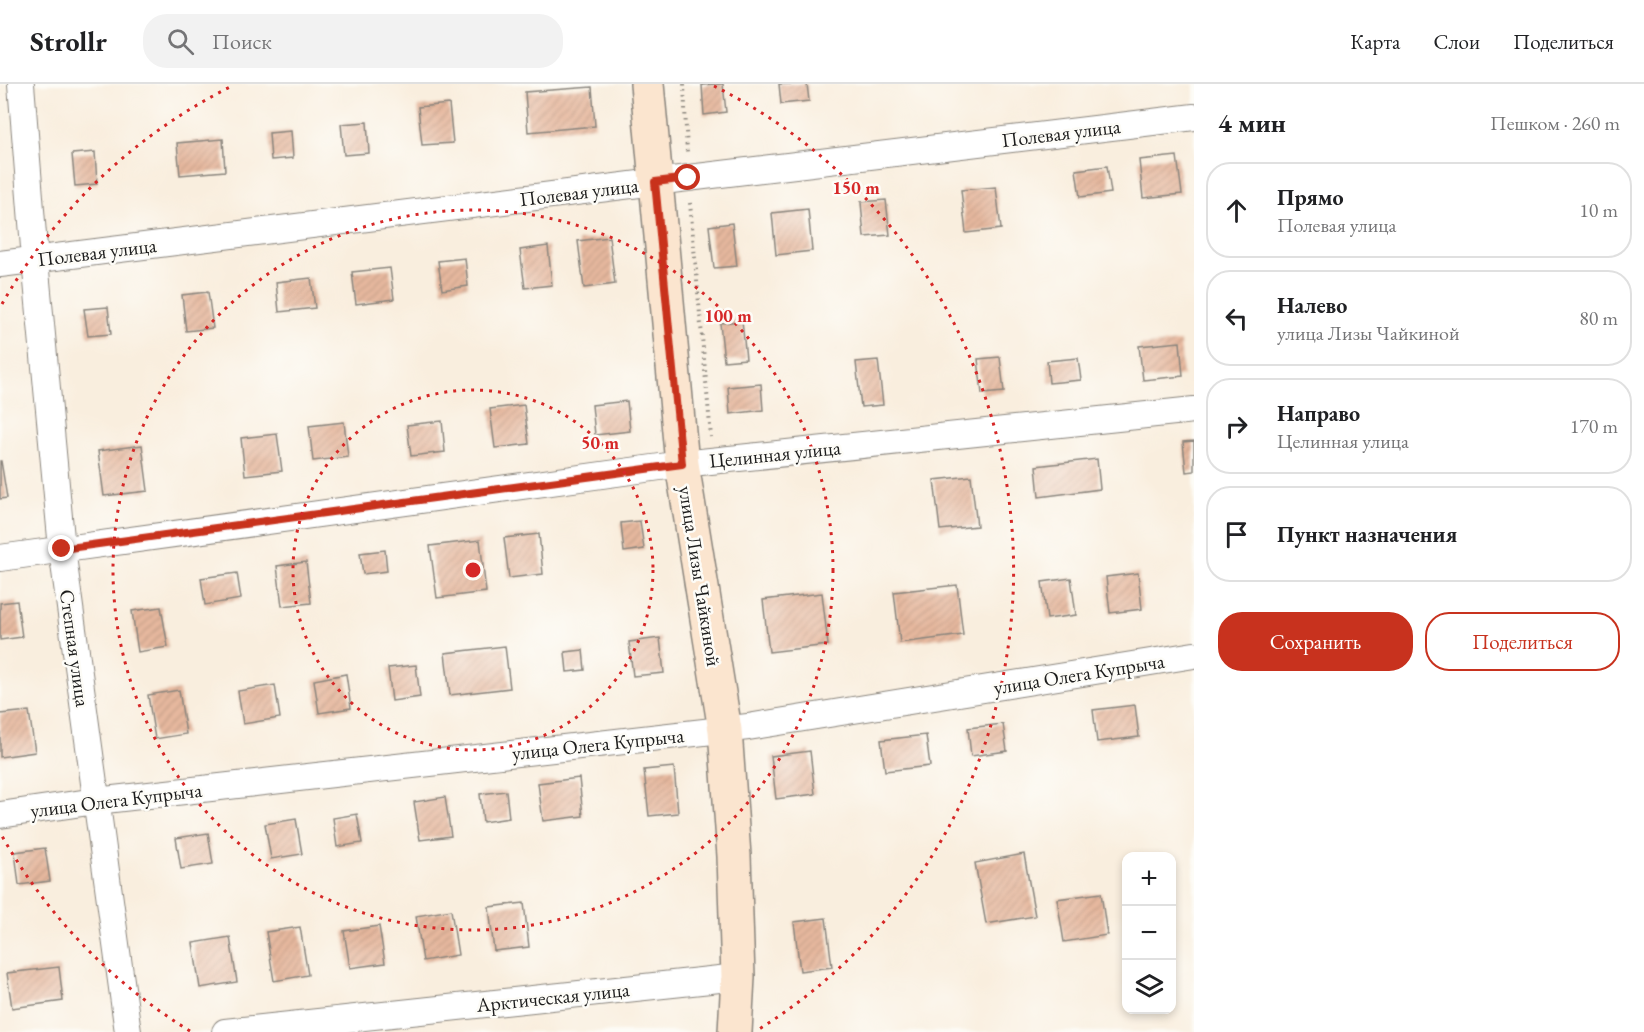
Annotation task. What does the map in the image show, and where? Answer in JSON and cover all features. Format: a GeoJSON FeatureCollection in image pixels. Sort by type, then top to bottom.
{"type":"FeatureCollection","features":[{"type":"Feature","properties":{"kind":"street","name":"Степная улица"},"geometry":{"type":"LineString","coordinates":[[21,84],[62,549],[128,1032]]}},
{"type":"Feature","properties":{"kind":"street","name":"улица Лизы Чайкиной"},"geometry":{"type":"LineString","coordinates":[[647,84],[682,464],[725,730],[734,856],[738,977],[735,1032]]}},
{"type":"Feature","properties":{"kind":"street","name":"Полевая улица"},"geometry":{"type":"LineString","coordinates":[[0,264],[1194,117]]}},
{"type":"Feature","properties":{"kind":"street","name":"Целинная улица"},"geometry":{"type":"LineString","coordinates":[[0,558],[682,464],[1194,410]]}},
{"type":"Feature","properties":{"kind":"street","name":"улица Олега Купрыча"},"geometry":{"type":"LineString","coordinates":[[0,815],[96,801],[725,730],[1194,655]]}},
{"type":"Feature","properties":{"kind":"street","name":"Арктическая улица"},"geometry":{"type":"LineString","coordinates":[[225,1032],[738,977]]}},
{"type":"Feature","properties":{"kind":"building"},"geometry":{"type":"Polygon","coordinates":[[[723,84],[726,112],[704,115],[702,85],[723,84]]]}},
{"type":"Feature","properties":{"kind":"building"},"geometry":{"type":"Polygon","coordinates":[[[779,84],[807,84],[809,101],[781,104],[779,84]]]}},
{"type":"Feature","properties":{"kind":"building"},"geometry":{"type":"Polygon","coordinates":[[[592,87],[595,126],[528,132],[525,92],[592,87]]]}},
{"type":"Feature","properties":{"kind":"building"},"geometry":{"type":"Polygon","coordinates":[[[449,104],[453,143],[422,145],[418,107],[449,104]]]}},
{"type":"Feature","properties":{"kind":"building"},"geometry":{"type":"Polygon","coordinates":[[[367,122],[369,153],[344,155],[341,124],[367,122]]]}},
{"type":"Feature","properties":{"kind":"building"},"geometry":{"type":"Polygon","coordinates":[[[291,131],[293,158],[271,160],[269,133],[291,131]]]}},
{"type":"Feature","properties":{"kind":"building"},"geometry":{"type":"Polygon","coordinates":[[[223,139],[225,171],[180,175],[177,143],[223,139]]]}},
{"type":"Feature","properties":{"kind":"building"},"geometry":{"type":"Polygon","coordinates":[[[95,152],[97,184],[75,186],[72,154],[95,152]]]}},
{"type":"Feature","properties":{"kind":"building"},"geometry":{"type":"Polygon","coordinates":[[[1177,156],[1182,194],[1143,198],[1139,160],[1177,156]]]}},
{"type":"Feature","properties":{"kind":"building"},"geometry":{"type":"Polygon","coordinates":[[[1107,166],[1111,193],[1080,197],[1076,170],[1107,166]]]}},
{"type":"Feature","properties":{"kind":"building"},"geometry":{"type":"Polygon","coordinates":[[[996,187],[1001,229],[966,233],[961,190],[996,187]]]}},
{"type":"Feature","properties":{"kind":"building"},"geometry":{"type":"Polygon","coordinates":[[[886,200],[890,235],[864,237],[861,202],[886,200]]]}},
{"type":"Feature","properties":{"kind":"building"},"geometry":{"type":"Polygon","coordinates":[[[808,209],[812,251],[776,255],[772,213],[808,209]]]}},
{"type":"Feature","properties":{"kind":"building"},"geometry":{"type":"Polygon","coordinates":[[[732,223],[737,266],[714,268],[709,226],[732,223]]]}},
{"type":"Feature","properties":{"kind":"building"},"geometry":{"type":"Polygon","coordinates":[[[609,237],[615,284],[584,288],[578,241],[609,237]]]}},
{"type":"Feature","properties":{"kind":"building"},"geometry":{"type":"Polygon","coordinates":[[[548,246],[552,285],[525,288],[520,250],[548,246]]]}},
{"type":"Feature","properties":{"kind":"building"},"geometry":{"type":"Polygon","coordinates":[[[465,258],[468,286],[442,290],[438,261],[465,258]]]}},
{"type":"Feature","properties":{"kind":"building"},"geometry":{"type":"Polygon","coordinates":[[[390,268],[394,299],[356,304],[352,272],[390,268]]]}},
{"type":"Feature","properties":{"kind":"building"},"geometry":{"type":"Polygon","coordinates":[[[311,278],[315,308],[279,312],[276,282],[311,278]]]}},
{"type":"Feature","properties":{"kind":"building"},"geometry":{"type":"Polygon","coordinates":[[[208,292],[213,328],[186,331],[182,295],[208,292]]]}},
{"type":"Feature","properties":{"kind":"building"},"geometry":{"type":"Polygon","coordinates":[[[108,307],[111,334],[88,336],[84,309],[108,307]]]}},
{"type":"Feature","properties":{"kind":"building"},"geometry":{"type":"Polygon","coordinates":[[[742,321],[746,359],[724,361],[720,323],[742,321]]]}},
{"type":"Feature","properties":{"kind":"building"},"geometry":{"type":"Polygon","coordinates":[[[1180,342],[1183,376],[1143,380],[1139,346],[1180,342]]]}},
{"type":"Feature","properties":{"kind":"building"},"geometry":{"type":"Polygon","coordinates":[[[1000,357],[1004,392],[982,394],[978,359],[1000,357]]]}},
{"type":"Feature","properties":{"kind":"building"},"geometry":{"type":"Polygon","coordinates":[[[1078,358],[1081,380],[1049,383],[1047,361],[1078,358]]]}},
{"type":"Feature","properties":{"kind":"building"},"geometry":{"type":"Polygon","coordinates":[[[878,360],[883,405],[861,407],[856,362],[878,360]]]}},
{"type":"Feature","properties":{"kind":"building"},"geometry":{"type":"Polygon","coordinates":[[[761,384],[763,410],[730,414],[728,387],[761,384]]]}},
{"type":"Feature","properties":{"kind":"building"},"geometry":{"type":"Polygon","coordinates":[[[627,401],[630,431],[595,435],[592,405],[627,401]]]}},
{"type":"Feature","properties":{"kind":"building"},"geometry":{"type":"Polygon","coordinates":[[[524,405],[529,444],[495,448],[490,409],[524,405]]]}},
{"type":"Feature","properties":{"kind":"building"},"geometry":{"type":"Polygon","coordinates":[[[442,421],[445,452],[411,456],[407,425],[442,421]]]}},
{"type":"Feature","properties":{"kind":"building"},"geometry":{"type":"Polygon","coordinates":[[[344,422],[348,457],[313,461],[309,426],[344,422]]]}},
{"type":"Feature","properties":{"kind":"building"},"geometry":{"type":"Polygon","coordinates":[[[277,434],[282,471],[245,475],[241,438],[277,434]]]}},
{"type":"Feature","properties":{"kind":"building"},"geometry":{"type":"Polygon","coordinates":[[[1194,441],[1194,471],[1186,472],[1183,442],[1194,441]]]}},
{"type":"Feature","properties":{"kind":"building"},"geometry":{"type":"Polygon","coordinates":[[[142,445],[148,491],[104,496],[98,451],[142,445]]]}},
{"type":"Feature","properties":{"kind":"building"},"geometry":{"type":"Polygon","coordinates":[[[1097,459],[1100,489],[1039,497],[1036,466],[1097,459]]]}},
{"type":"Feature","properties":{"kind":"building"},"geometry":{"type":"Polygon","coordinates":[[[0,461],[7,498],[0,499],[0,461]]]}},
{"type":"Feature","properties":{"kind":"building"},"geometry":{"type":"Polygon","coordinates":[[[971,476],[977,526],[940,530],[934,480],[971,476]]]}},
{"type":"Feature","properties":{"kind":"building"},"geometry":{"type":"Polygon","coordinates":[[[640,521],[644,549],[624,552],[621,523],[640,521]]]}},
{"type":"Feature","properties":{"kind":"building"},"geometry":{"type":"Polygon","coordinates":[[[539,534],[543,574],[509,578],[504,538],[539,534]]]}},
{"type":"Feature","properties":{"kind":"building"},"geometry":{"type":"Polygon","coordinates":[[[480,540],[486,592],[437,598],[430,546],[480,540]]]}},
{"type":"Feature","properties":{"kind":"building"},"geometry":{"type":"Polygon","coordinates":[[[385,550],[387,571],[363,574],[360,553],[385,550]]]}},
{"type":"Feature","properties":{"kind":"building"},"geometry":{"type":"Polygon","coordinates":[[[306,562],[311,603],[282,606],[277,566],[306,562]]]}},
{"type":"Feature","properties":{"kind":"building"},"geometry":{"type":"Polygon","coordinates":[[[237,573],[241,599],[205,605],[201,578],[237,573]]]}},
{"type":"Feature","properties":{"kind":"building"},"geometry":{"type":"Polygon","coordinates":[[[1138,573],[1142,609],[1110,613],[1106,577],[1138,573]]]}},
{"type":"Feature","properties":{"kind":"building"},"geometry":{"type":"Polygon","coordinates":[[[1071,578],[1076,615],[1047,619],[1042,582],[1071,578]]]}},
{"type":"Feature","properties":{"kind":"building"},"geometry":{"type":"Polygon","coordinates":[[[957,585],[963,635],[900,643],[894,592],[957,585]]]}},
{"type":"Feature","properties":{"kind":"building"},"geometry":{"type":"Polygon","coordinates":[[[822,593],[828,645],[769,652],[763,600],[822,593]]]}},
{"type":"Feature","properties":{"kind":"building"},"geometry":{"type":"Polygon","coordinates":[[[17,601],[22,637],[0,640],[0,603],[17,601]]]}},
{"type":"Feature","properties":{"kind":"building"},"geometry":{"type":"Polygon","coordinates":[[[161,607],[168,647],[138,652],[132,611],[161,607]]]}},
{"type":"Feature","properties":{"kind":"building"},"geometry":{"type":"Polygon","coordinates":[[[660,638],[664,673],[633,676],[629,642],[660,638]]]}},
{"type":"Feature","properties":{"kind":"building"},"geometry":{"type":"Polygon","coordinates":[[[505,646],[510,688],[450,695],[445,653],[505,646]]]}},
{"type":"Feature","properties":{"kind":"building"},"geometry":{"type":"Polygon","coordinates":[[[583,650],[585,670],[567,672],[565,652],[583,650]]]}},
{"type":"Feature","properties":{"kind":"building"},"geometry":{"type":"Polygon","coordinates":[[[416,665],[420,697],[392,701],[388,668],[416,665]]]}},
{"type":"Feature","properties":{"kind":"building"},"geometry":{"type":"Polygon","coordinates":[[[346,674],[351,708],[319,713],[314,680],[346,674]]]}},
{"type":"Feature","properties":{"kind":"building"},"geometry":{"type":"Polygon","coordinates":[[[275,685],[280,718],[243,724],[238,691],[275,685]]]}},
{"type":"Feature","properties":{"kind":"building"},"geometry":{"type":"Polygon","coordinates":[[[179,690],[186,734],[155,739],[148,695],[179,690]]]}},
{"type":"Feature","properties":{"kind":"building"},"geometry":{"type":"Polygon","coordinates":[[[1135,705],[1139,737],[1097,742],[1093,710],[1135,705]]]}},
{"type":"Feature","properties":{"kind":"building"},"geometry":{"type":"Polygon","coordinates":[[[29,711],[35,752],[0,757],[0,714],[29,711]]]}},
{"type":"Feature","properties":{"kind":"building"},"geometry":{"type":"Polygon","coordinates":[[[1003,724],[1007,751],[971,756],[968,728],[1003,724]]]}},
{"type":"Feature","properties":{"kind":"building"},"geometry":{"type":"Polygon","coordinates":[[[926,735],[930,766],[885,771],[881,740],[926,735]]]}},
{"type":"Feature","properties":{"kind":"building"},"geometry":{"type":"Polygon","coordinates":[[[810,751],[815,794],[776,799],[771,756],[810,751]]]}},
{"type":"Feature","properties":{"kind":"building"},"geometry":{"type":"Polygon","coordinates":[[[674,767],[678,813],[649,816],[644,770],[674,767]]]}},
{"type":"Feature","properties":{"kind":"building"},"geometry":{"type":"Polygon","coordinates":[[[579,778],[583,816],[543,821],[538,783],[579,778]]]}},
{"type":"Feature","properties":{"kind":"building"},"geometry":{"type":"Polygon","coordinates":[[[506,791],[509,818],[483,822],[480,794],[506,791]]]}},
{"type":"Feature","properties":{"kind":"building"},"geometry":{"type":"Polygon","coordinates":[[[445,797],[451,836],[420,840],[414,802],[445,797]]]}},
{"type":"Feature","properties":{"kind":"building"},"geometry":{"type":"Polygon","coordinates":[[[357,814],[362,843],[337,847],[333,818],[357,814]]]}},
{"type":"Feature","properties":{"kind":"building"},"geometry":{"type":"Polygon","coordinates":[[[296,819],[302,854],[271,859],[265,824],[296,819]]]}},
{"type":"Feature","properties":{"kind":"building"},"geometry":{"type":"Polygon","coordinates":[[[208,833],[213,864],[181,869],[176,838],[208,833]]]}},
{"type":"Feature","properties":{"kind":"building"},"geometry":{"type":"Polygon","coordinates":[[[45,848],[50,881],[19,885],[15,852],[45,848]]]}},
{"type":"Feature","properties":{"kind":"building"},"geometry":{"type":"Polygon","coordinates":[[[1024,854],[1035,916],[986,924],[975,863],[1024,854]]]}},
{"type":"Feature","properties":{"kind":"building"},"geometry":{"type":"Polygon","coordinates":[[[1101,893],[1107,935],[1064,942],[1057,899],[1101,893]]]}},
{"type":"Feature","properties":{"kind":"building"},"geometry":{"type":"Polygon","coordinates":[[[524,903],[529,947],[494,951],[489,907],[524,903]]]}},
{"type":"Feature","properties":{"kind":"building"},"geometry":{"type":"Polygon","coordinates":[[[451,910],[458,955],[423,961],[416,916],[451,910]]]}},
{"type":"Feature","properties":{"kind":"building"},"geometry":{"type":"Polygon","coordinates":[[[826,918],[832,967],[800,971],[794,922],[826,918]]]}},
{"type":"Feature","properties":{"kind":"building"},"geometry":{"type":"Polygon","coordinates":[[[379,926],[385,963],[350,968],[344,931],[379,926]]]}},
{"type":"Feature","properties":{"kind":"building"},"geometry":{"type":"Polygon","coordinates":[[[300,927],[308,975],[274,981],[266,932],[300,927]]]}},
{"type":"Feature","properties":{"kind":"building"},"geometry":{"type":"Polygon","coordinates":[[[230,937],[237,982],[200,988],[193,943],[230,937]]]}},
{"type":"Feature","properties":{"kind":"building"},"geometry":{"type":"Polygon","coordinates":[[[59,967],[63,1001],[12,1008],[7,973],[59,967]]]}},
{"type":"Feature","properties":{"kind":"route"},"geometry":{"type":"LineString","coordinates":[[62,549],[682,464],[655,182],[688,178]]}}]}
